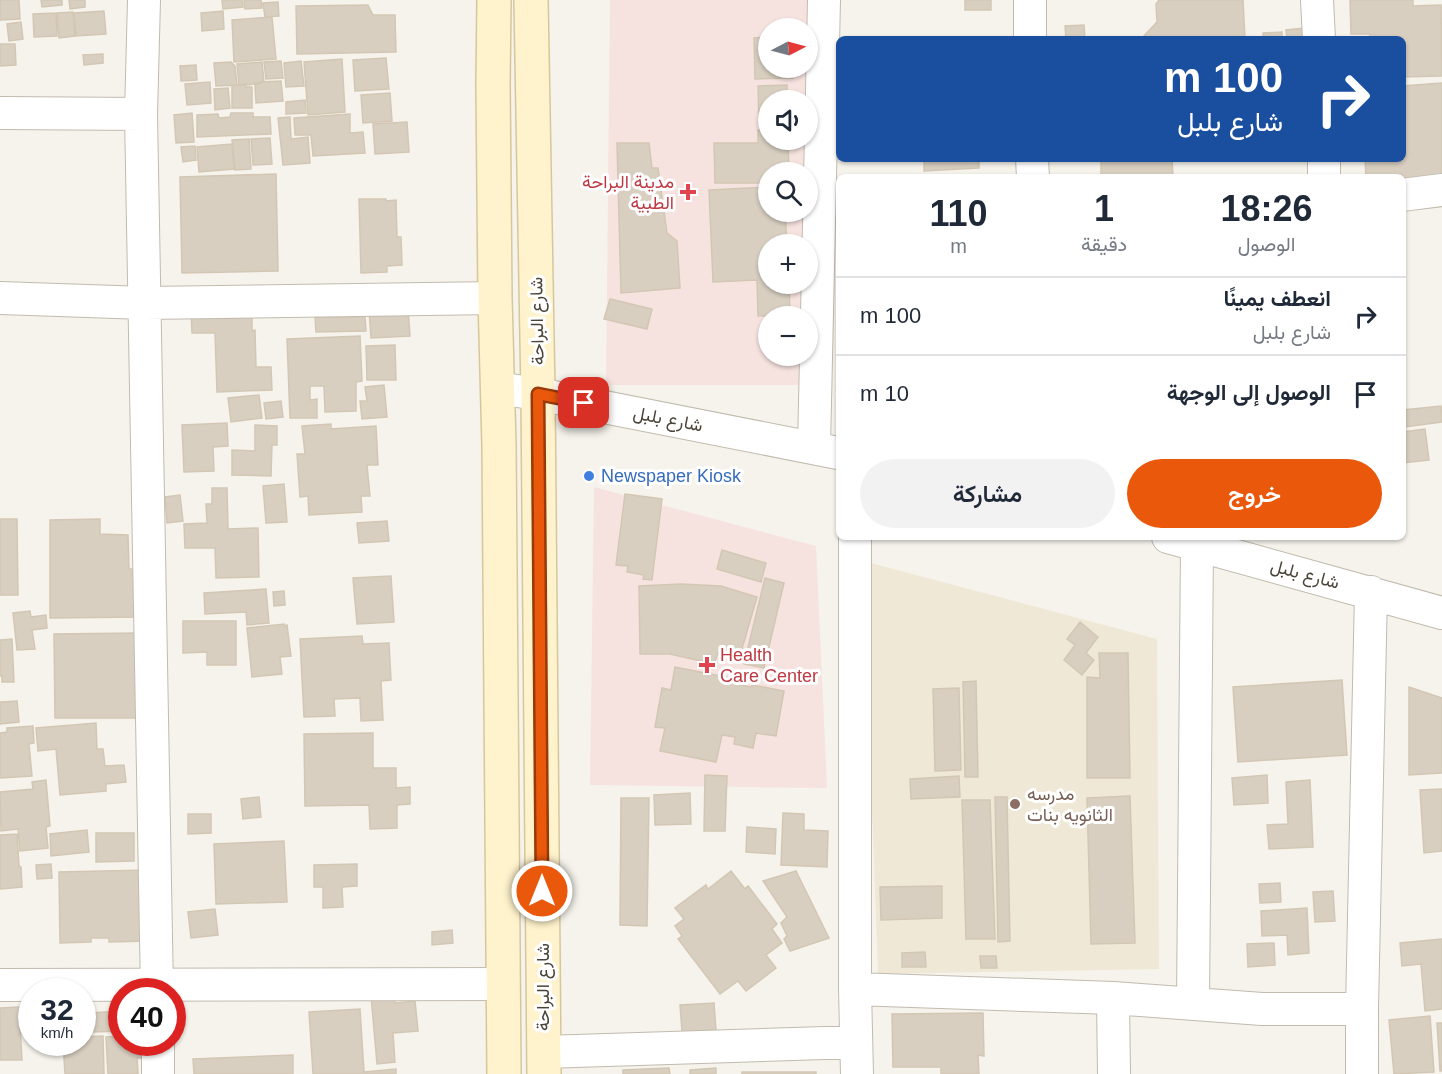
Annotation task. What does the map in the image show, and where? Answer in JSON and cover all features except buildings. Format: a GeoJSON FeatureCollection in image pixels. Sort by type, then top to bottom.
{"type":"FeatureCollection","features":[{"type":"Feature","properties":{"kind":"street"},"geometry":{"type":"LineString","coordinates":[[144,0],[141,114],[157,978]]}},
{"type":"Feature","properties":{"kind":"street"},"geometry":{"type":"LineString","coordinates":[[494,0],[504,1074]]}},
{"type":"Feature","properties":{"kind":"street","name":"شارع البراحة"},"geometry":{"type":"LineString","coordinates":[[531,0],[538,394],[544,1063]]}},
{"type":"Feature","properties":{"kind":"street"},"geometry":{"type":"LineString","coordinates":[[824,0],[826,450]]}},
{"type":"Feature","properties":{"kind":"street"},"geometry":{"type":"LineString","coordinates":[[1030,0],[1030,36]]}},
{"type":"Feature","properties":{"kind":"street"},"geometry":{"type":"LineString","coordinates":[[1317,0],[1318,36]]}},
{"type":"Feature","properties":{"kind":"street"},"geometry":{"type":"LineString","coordinates":[[0,113],[141,114]]}},
{"type":"Feature","properties":{"kind":"street"},"geometry":{"type":"LineString","coordinates":[[1406,194],[1442,190]]}},
{"type":"Feature","properties":{"kind":"street"},"geometry":{"type":"LineString","coordinates":[[0,298],[145,303],[495,298]]}},
{"type":"Feature","properties":{"kind":"street","name":"شارع بلبل"},"geometry":{"type":"LineString","coordinates":[[497,388],[826,450]]}},
{"type":"Feature","properties":{"kind":"street"},"geometry":{"type":"LineString","coordinates":[[855,540],[857,1074]]}},
{"type":"Feature","properties":{"kind":"street"},"geometry":{"type":"LineString","coordinates":[[1183,541],[1193,1004]]}},
{"type":"Feature","properties":{"kind":"street","name":"شارع بلبل"},"geometry":{"type":"LineString","coordinates":[[1183,541],[1255,549],[1371,592],[1442,613]]}},
{"type":"Feature","properties":{"kind":"street"},"geometry":{"type":"LineString","coordinates":[[1362,1074],[1371,592]]}},
{"type":"Feature","properties":{"kind":"street"},"geometry":{"type":"LineString","coordinates":[[0,984],[108,987]]}},
{"type":"Feature","properties":{"kind":"street"},"geometry":{"type":"LineString","coordinates":[[186,988],[503,984]]}},
{"type":"Feature","properties":{"kind":"street"},"geometry":{"type":"LineString","coordinates":[[855,989],[1113,998],[1262,1009],[1362,1009]]}},
{"type":"Feature","properties":{"kind":"street"},"geometry":{"type":"LineString","coordinates":[[1113,998],[1114,1074]]}},
{"type":"Feature","properties":{"kind":"street"},"geometry":{"type":"LineString","coordinates":[[544,1063],[856,1042]]}},
{"type":"Feature","properties":{"kind":"street"},"geometry":{"type":"LineString","coordinates":[[158,1056],[158,1074]]}},
{"type":"Feature","properties":{"kind":"shaded area","name":"مدينة البراحة الطبية"},"geometry":{"type":"Polygon","coordinates":[[[610,0],[810,0],[810,18],[758,18],[758,78],[810,78],[810,90],[758,90],[758,150],[809,150],[809,162],[758,162],[758,222],[809,222],[809,234],[758,234],[758,294],[808,294],[808,306],[758,306],[758,366],[808,366],[808,385],[606,385],[610,0]]]}},
{"type":"Feature","properties":{"kind":"shaded area","name":"Health Care Center"},"geometry":{"type":"Polygon","coordinates":[[[594,487],[816,546],[827,788],[590,785],[594,487]]]}},
{"type":"Feature","properties":{"kind":"shaded area","name":"مدرسه الثانويه بنات"},"geometry":{"type":"Polygon","coordinates":[[[863,561],[1157,639],[1159,969],[878,974],[863,561]]]}},
{"type":"Feature","properties":{"kind":"place","name":"مدينة البراحة الطبية"},"geometry":{"type":"Point","coordinates":[688,192]}},
{"type":"Feature","properties":{"kind":"place","name":"Newspaper Kiosk"},"geometry":{"type":"Point","coordinates":[589,476]}},
{"type":"Feature","properties":{"kind":"place","name":"Health Care Center"},"geometry":{"type":"Point","coordinates":[707,665]}},
{"type":"Feature","properties":{"kind":"place","name":"مدرسه الثانويه بنات"},"geometry":{"type":"Point","coordinates":[1015,804]}},
{"type":"Feature","properties":{"kind":"route"},"geometry":{"type":"LineString","coordinates":[[542,891],[538,394],[584,403]]}}]}
